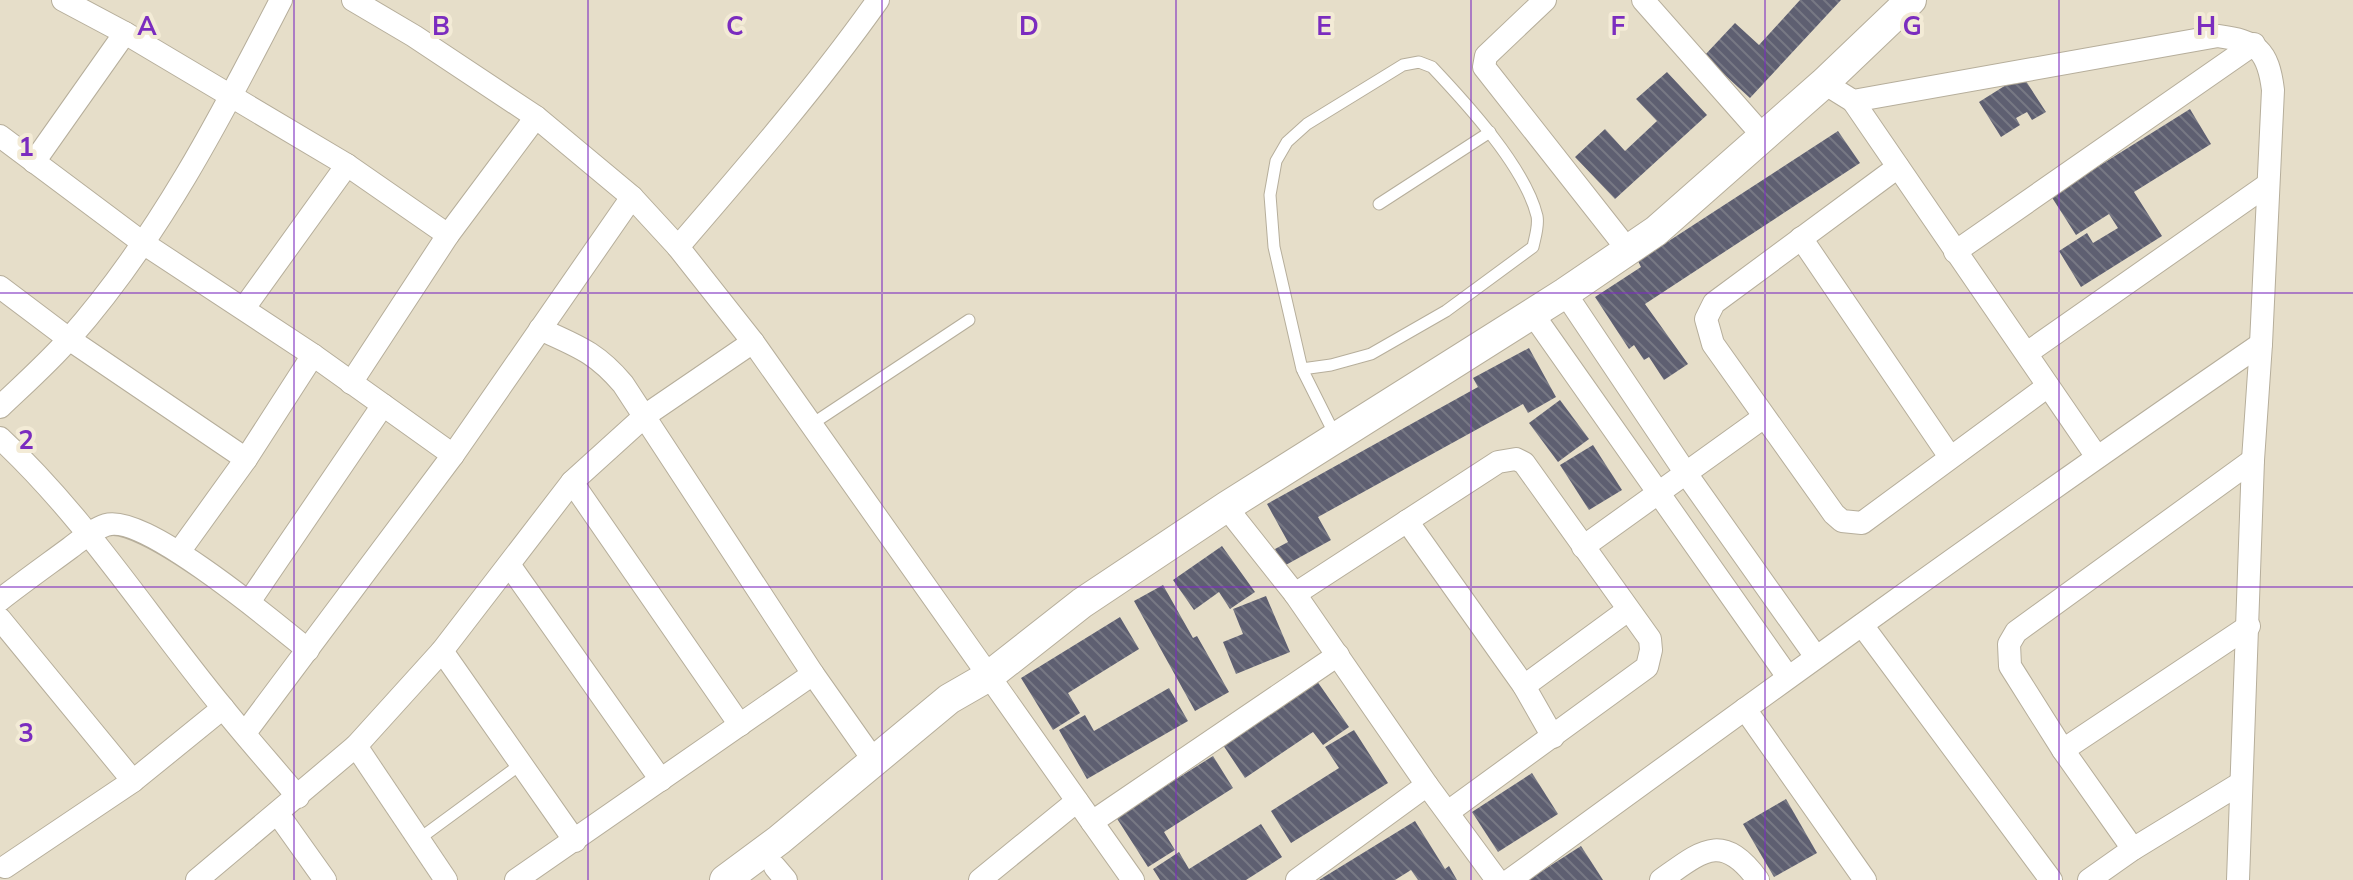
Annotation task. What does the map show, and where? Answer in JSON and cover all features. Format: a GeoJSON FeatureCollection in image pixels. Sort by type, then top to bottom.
{"type":"FeatureCollection","features":[{"type":"Feature","properties":{"kind":"main road"},"geometry":{"type":"LineString","coordinates":[[725,880],[779,840],[949,699],[989,676],[1082,603],[1226,507],[1565,293],[1656,231],[1824,83],[1911,0]]}},
{"type":"Feature","properties":{"kind":"main road"},"geometry":{"type":"LineString","coordinates":[[773,876],[965,713],[989,676]]}},
{"type":"Feature","properties":{"kind":"street"},"geometry":{"type":"LineString","coordinates":[[63,0],[125,33],[347,165],[448,235]]}},
{"type":"Feature","properties":{"kind":"street"},"geometry":{"type":"LineString","coordinates":[[0,407],[69,339],[143,243],[232,96],[281,0]]}},
{"type":"Feature","properties":{"kind":"street"},"geometry":{"type":"LineString","coordinates":[[353,0],[414,36],[536,117],[632,197],[678,247],[753,342],[812,424],[1133,880]]}},
{"type":"Feature","properties":{"kind":"street"},"geometry":{"type":"LineString","coordinates":[[678,247],[754,159],[878,0]]}},
{"type":"Feature","properties":{"kind":"street"},"geometry":{"type":"LineString","coordinates":[[1545,0],[1486,56],[1484,67],[1628,250]]}},
{"type":"Feature","properties":{"kind":"street"},"geometry":{"type":"LineString","coordinates":[[1643,0],[1764,137]]}},
{"type":"Feature","properties":{"kind":"street"},"geometry":{"type":"LineString","coordinates":[[34,162],[125,33]]}},
{"type":"Feature","properties":{"kind":"street"},"geometry":{"type":"LineString","coordinates":[[1853,101],[2218,36],[2254,44],[2266,59],[2273,90],[2253,460],[2238,880]]}},
{"type":"Feature","properties":{"kind":"street"},"geometry":{"type":"LineString","coordinates":[[1955,252],[2254,44]]}},
{"type":"Feature","properties":{"kind":"street"},"geometry":{"type":"LineString","coordinates":[[1824,83],[1853,101],[2097,457]]}},
{"type":"Feature","properties":{"kind":"street"},"geometry":{"type":"LineString","coordinates":[[351,383],[448,235],[536,117]]}},
{"type":"Feature","properties":{"kind":"street"},"geometry":{"type":"LineString","coordinates":[[0,136],[143,243],[313,355],[453,455]]}},
{"type":"Feature","properties":{"kind":"street"},"geometry":{"type":"LineString","coordinates":[[244,308],[347,165]]}},
{"type":"Feature","properties":{"kind":"street"},"geometry":{"type":"LineString","coordinates":[[1898,167],[1714,303],[1706,319],[1713,344],[1834,514],[1851,523],[1862,523],[2048,386]]}},
{"type":"Feature","properties":{"kind":"street"},"geometry":{"type":"LineString","coordinates":[[2027,353],[2267,185]]}},
{"type":"Feature","properties":{"kind":"street"},"geometry":{"type":"LineString","coordinates":[[245,733],[453,455],[632,197]]}},
{"type":"Feature","properties":{"kind":"street"},"geometry":{"type":"LineString","coordinates":[[1801,238],[1950,457]]}},
{"type":"Feature","properties":{"kind":"street"},"geometry":{"type":"LineString","coordinates":[[0,287],[69,339],[246,459]]}},
{"type":"Feature","properties":{"kind":"street"},"geometry":{"type":"LineString","coordinates":[[1565,293],[1685,472],[1816,657]]}},
{"type":"Feature","properties":{"kind":"street"},"geometry":{"type":"LineString","coordinates":[[1532,313],[1788,677]]}},
{"type":"Feature","properties":{"kind":"street"},"geometry":{"type":"LineString","coordinates":[[540,329],[590,352],[606,363],[646,415],[813,674],[875,762]]}},
{"type":"Feature","properties":{"kind":"street"},"geometry":{"type":"LineString","coordinates":[[197,880],[356,746],[442,651],[572,482],[646,415],[753,342]]}},
{"type":"Feature","properties":{"kind":"street"},"geometry":{"type":"LineString","coordinates":[[1510,880],[1816,657],[2261,344]]}},
{"type":"Feature","properties":{"kind":"street"},"geometry":{"type":"LineString","coordinates":[[179,552],[246,459],[313,355]]}},
{"type":"Feature","properties":{"kind":"street"},"geometry":{"type":"LineString","coordinates":[[249,602],[383,405]]}},
{"type":"Feature","properties":{"kind":"street"},"geometry":{"type":"LineString","coordinates":[[1583,547],[1764,417]]}},
{"type":"Feature","properties":{"kind":"street"},"geometry":{"type":"LineString","coordinates":[[0,438],[23,459],[90,534],[223,708],[298,797]]}},
{"type":"Feature","properties":{"kind":"street"},"geometry":{"type":"LineString","coordinates":[[1295,594],[1498,462],[1516,459],[1524,463],[1650,639],[1647,667],[1448,812]]}},
{"type":"Feature","properties":{"kind":"street"},"geometry":{"type":"LineString","coordinates":[[2133,849],[2063,750],[2010,666],[2009,644],[2016,632],[2253,460]]}},
{"type":"Feature","properties":{"kind":"street"},"geometry":{"type":"LineString","coordinates":[[572,482],[740,725]]}},
{"type":"Feature","properties":{"kind":"street"},"geometry":{"type":"LineString","coordinates":[[1226,507],[1295,594],[1497,880]]}},
{"type":"Feature","properties":{"kind":"street"},"geometry":{"type":"LineString","coordinates":[[1407,521],[1524,686],[1553,737]]}},
{"type":"Feature","properties":{"kind":"street"},"geometry":{"type":"LineString","coordinates":[[0,600],[90,534],[108,524],[120,524],[179,552],[249,602],[308,650]]}},
{"type":"Feature","properties":{"kind":"street"},"geometry":{"type":"LineString","coordinates":[[510,566],[661,780]]}},
{"type":"Feature","properties":{"kind":"street"},"geometry":{"type":"LineString","coordinates":[[1524,686],[1628,610]]}},
{"type":"Feature","properties":{"kind":"street"},"geometry":{"type":"LineString","coordinates":[[0,619],[133,781]]}},
{"type":"Feature","properties":{"kind":"street"},"geometry":{"type":"LineString","coordinates":[[1862,625],[2051,880]]}},
{"type":"Feature","properties":{"kind":"street"},"geometry":{"type":"LineString","coordinates":[[2063,750],[2249,626]]}},
{"type":"Feature","properties":{"kind":"street"},"geometry":{"type":"LineString","coordinates":[[442,651],[575,841]]}},
{"type":"Feature","properties":{"kind":"street"},"geometry":{"type":"LineString","coordinates":[[1092,822],[1338,655]]}},
{"type":"Feature","properties":{"kind":"street"},"geometry":{"type":"LineString","coordinates":[[516,880],[813,674]]}},
{"type":"Feature","properties":{"kind":"street"},"geometry":{"type":"LineString","coordinates":[[7,869],[133,781],[223,708]]}},
{"type":"Feature","properties":{"kind":"street"},"geometry":{"type":"LineString","coordinates":[[1745,709],[1865,880]]}},
{"type":"Feature","properties":{"kind":"street"},"geometry":{"type":"LineString","coordinates":[[356,746],[446,880]]}},
{"type":"Feature","properties":{"kind":"street"},"geometry":{"type":"LineString","coordinates":[[2089,880],[2133,849],[2241,783]]}},
{"type":"Feature","properties":{"kind":"street"},"geometry":{"type":"LineString","coordinates":[[1297,880],[1427,785]]}},
{"type":"Feature","properties":{"kind":"street"},"geometry":{"type":"LineString","coordinates":[[980,880],[1077,801]]}},
{"type":"Feature","properties":{"kind":"street"},"geometry":{"type":"LineString","coordinates":[[278,814],[325,880]]}},
{"type":"Feature","properties":{"kind":"street"},"geometry":{"type":"LineString","coordinates":[[1661,880],[1694,856],[1713,850],[1736,854],[1758,880]]}},
{"type":"Feature","properties":{"kind":"lane"},"geometry":{"type":"LineString","coordinates":[[1302,369],[1371,354],[1446,311],[1533,247],[1538,218],[1518,175],[1490,132],[1432,67],[1419,62],[1403,65],[1307,124],[1287,142],[1276,161],[1270,195],[1274,247],[1302,369],[1337,438]]}},
{"type":"Feature","properties":{"kind":"lane"},"geometry":{"type":"LineString","coordinates":[[1379,204],[1490,132]]}},
{"type":"Feature","properties":{"kind":"lane"},"geometry":{"type":"LineString","coordinates":[[812,424],[969,320]]}},
{"type":"Feature","properties":{"kind":"lane"},"geometry":{"type":"LineString","coordinates":[[419,839],[521,764]]}},
{"type":"Feature","properties":{"kind":"building"},"geometry":{"type":"Polygon","coordinates":[[[1800,0],[1841,0],[1750,98],[1704,56],[1735,23],[1759,45],[1800,0]]]}},
{"type":"Feature","properties":{"kind":"building"},"geometry":{"type":"Polygon","coordinates":[[[1667,72],[1707,115],[1615,199],[1575,157],[1605,129],[1625,151],[1657,121],[1636,99],[1667,72]]]}},
{"type":"Feature","properties":{"kind":"building"},"geometry":{"type":"Polygon","coordinates":[[[2022,75],[2046,112],[2032,120],[2027,112],[2016,118],[2020,125],[2001,137],[1979,102],[2022,75]]]}},
{"type":"Feature","properties":{"kind":"building"},"geometry":{"type":"Polygon","coordinates":[[[2190,109],[2211,144],[2134,192],[2162,236],[2081,287],[2059,251],[2087,233],[2093,243],[2118,228],[2109,214],[2076,235],[2051,196],[2190,109]]]}},
{"type":"Feature","properties":{"kind":"building"},"geometry":{"type":"Polygon","coordinates":[[[1838,131],[1860,163],[1645,304],[1688,364],[1664,380],[1649,357],[1644,360],[1634,345],[1629,349],[1595,297],[1641,267],[1638,261],[1838,131]]]}},
{"type":"Feature","properties":{"kind":"building"},"geometry":{"type":"Polygon","coordinates":[[[1529,348],[1556,397],[1528,413],[1523,404],[1318,517],[1331,540],[1284,566],[1275,549],[1288,542],[1267,504],[1478,387],[1473,378],[1529,348]]]}},
{"type":"Feature","properties":{"kind":"building"},"geometry":{"type":"Polygon","coordinates":[[[1560,400],[1589,439],[1558,462],[1529,423],[1560,400]]]}},
{"type":"Feature","properties":{"kind":"building"},"geometry":{"type":"Polygon","coordinates":[[[1593,445],[1622,490],[1589,510],[1560,465],[1593,445]]]}},
{"type":"Feature","properties":{"kind":"building"},"geometry":{"type":"Polygon","coordinates":[[[1222,546],[1255,592],[1230,609],[1219,592],[1194,610],[1173,580],[1222,546]]]}},
{"type":"Feature","properties":{"kind":"building"},"geometry":{"type":"Polygon","coordinates":[[[1163,585],[1229,692],[1195,711],[1134,601],[1163,585]]]}},
{"type":"Feature","properties":{"kind":"building"},"geometry":{"type":"Polygon","coordinates":[[[1266,596],[1290,652],[1236,674],[1223,642],[1243,634],[1233,609],[1266,596]]]}},
{"type":"Feature","properties":{"kind":"building"},"geometry":{"type":"Polygon","coordinates":[[[1120,617],[1139,649],[1068,693],[1080,713],[1053,730],[1021,678],[1120,617]]]}},
{"type":"Feature","properties":{"kind":"building"},"geometry":{"type":"Polygon","coordinates":[[[1317,681],[1349,727],[1323,745],[1313,732],[1245,778],[1223,745],[1317,681]]]}},
{"type":"Feature","properties":{"kind":"building"},"geometry":{"type":"Polygon","coordinates":[[[1169,688],[1188,721],[1087,779],[1059,730],[1085,715],[1094,731],[1169,688]]]}},
{"type":"Feature","properties":{"kind":"building"},"geometry":{"type":"Polygon","coordinates":[[[1354,730],[1388,783],[1291,843],[1271,811],[1339,768],[1325,747],[1354,730]]]}},
{"type":"Feature","properties":{"kind":"building"},"geometry":{"type":"Polygon","coordinates":[[[1213,756],[1233,788],[1164,832],[1175,850],[1148,867],[1116,817],[1213,756]]]}},
{"type":"Feature","properties":{"kind":"building"},"geometry":{"type":"Polygon","coordinates":[[[1532,773],[1558,814],[1498,852],[1472,812],[1532,773]]]}},
{"type":"Feature","properties":{"kind":"building"},"geometry":{"type":"Polygon","coordinates":[[[1786,799],[1817,853],[1774,877],[1743,824],[1786,799]]]}},
{"type":"Feature","properties":{"kind":"building"},"geometry":{"type":"Polygon","coordinates":[[[1415,821],[1445,869],[1449,866],[1457,880],[1418,880],[1411,870],[1395,880],[1319,880],[1415,821]]]}},
{"type":"Feature","properties":{"kind":"building"},"geometry":{"type":"Polygon","coordinates":[[[1261,824],[1282,857],[1246,880],[1160,880],[1153,869],[1179,852],[1189,869],[1261,824]]]}},
{"type":"Feature","properties":{"kind":"building"},"geometry":{"type":"Polygon","coordinates":[[[1581,846],[1603,880],[1528,880],[1581,846]]]}}]}
